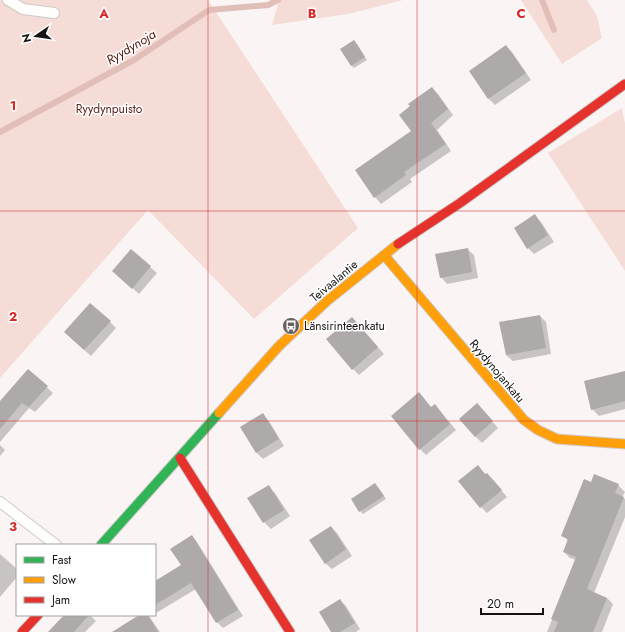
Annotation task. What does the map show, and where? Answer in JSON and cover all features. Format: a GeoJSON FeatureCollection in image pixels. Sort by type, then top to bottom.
{"type":"FeatureCollection","features":[{"type":"Feature","properties":{"kind":"main road","name":"Teivaalantie"},"geometry":{"type":"LineString","coordinates":[[102,544],[279,346],[328,301],[402,241],[460,203],[625,84]]}},
{"type":"Feature","properties":{"kind":"main road","name":"Ryydynojankatu"},"geometry":{"type":"LineString","coordinates":[[384,256],[524,420],[538,430],[557,439],[625,444]]}},
{"type":"Feature","properties":{"kind":"main road"},"geometry":{"type":"LineString","coordinates":[[180,458],[290,632]]}},
{"type":"Feature","properties":{"kind":"main road"},"geometry":{"type":"LineString","coordinates":[[22,632],[37,616]]}},
{"type":"Feature","properties":{"kind":"lane"},"geometry":{"type":"LineString","coordinates":[[8,0],[23,9],[54,13]]}},
{"type":"Feature","properties":{"kind":"lane"},"geometry":{"type":"LineString","coordinates":[[0,502],[55,544]]}},
{"type":"Feature","properties":{"kind":"green space","name":"Ryydynpuisto"},"geometry":{"type":"Polygon","coordinates":[[[0,0],[208,0],[358,228],[254,319],[148,210],[0,378],[0,0]]]}},
{"type":"Feature","properties":{"kind":"green space"},"geometry":{"type":"Polygon","coordinates":[[[279,0],[403,0],[348,14],[272,25],[279,0]]]}},
{"type":"Feature","properties":{"kind":"green space"},"geometry":{"type":"Polygon","coordinates":[[[521,0],[587,0],[597,16],[602,38],[562,64],[521,0]]]}},
{"type":"Feature","properties":{"kind":"green space"},"geometry":{"type":"Polygon","coordinates":[[[622,108],[625,124],[625,271],[548,153],[622,108]]]}},
{"type":"Feature","properties":{"kind":"building"},"geometry":{"type":"Polygon","coordinates":[[[354,40],[365,57],[351,66],[340,49],[354,40]]]}},
{"type":"Feature","properties":{"kind":"building"},"geometry":{"type":"Polygon","coordinates":[[[506,45],[526,73],[488,99],[469,71],[506,45]]]}},
{"type":"Feature","properties":{"kind":"building"},"geometry":{"type":"Polygon","coordinates":[[[432,87],[448,109],[431,123],[446,144],[404,172],[406,175],[374,198],[355,170],[411,131],[399,115],[410,106],[408,104],[432,87]]]}},
{"type":"Feature","properties":{"kind":"building"},"geometry":{"type":"Polygon","coordinates":[[[535,214],[548,235],[527,249],[514,228],[535,214]]]}},
{"type":"Feature","properties":{"kind":"building"},"geometry":{"type":"Polygon","coordinates":[[[468,248],[472,272],[440,278],[435,254],[468,248]]]}},
{"type":"Feature","properties":{"kind":"building"},"geometry":{"type":"Polygon","coordinates":[[[131,249],[151,266],[132,289],[112,271],[131,249]]]}},
{"type":"Feature","properties":{"kind":"building"},"geometry":{"type":"Polygon","coordinates":[[[90,303],[111,321],[84,350],[64,332],[90,303]]]}},
{"type":"Feature","properties":{"kind":"building"},"geometry":{"type":"Polygon","coordinates":[[[540,315],[546,348],[506,355],[499,322],[540,315]]]}},
{"type":"Feature","properties":{"kind":"building"},"geometry":{"type":"Polygon","coordinates":[[[352,317],[378,347],[352,370],[326,339],[352,317]]]}},
{"type":"Feature","properties":{"kind":"building"},"geometry":{"type":"Polygon","coordinates":[[[28,369],[48,386],[29,407],[22,403],[0,429],[0,401],[28,369]]]}},
{"type":"Feature","properties":{"kind":"building"},"geometry":{"type":"Polygon","coordinates":[[[625,371],[625,401],[591,410],[584,381],[625,371]]]}},
{"type":"Feature","properties":{"kind":"building"},"geometry":{"type":"Polygon","coordinates":[[[419,392],[431,407],[435,404],[450,424],[419,450],[391,416],[419,392]]]}},
{"type":"Feature","properties":{"kind":"building"},"geometry":{"type":"Polygon","coordinates":[[[477,403],[493,421],[475,437],[459,419],[477,403]]]}},
{"type":"Feature","properties":{"kind":"building"},"geometry":{"type":"Polygon","coordinates":[[[263,413],[279,439],[256,453],[240,427],[263,413]]]}},
{"type":"Feature","properties":{"kind":"building"},"geometry":{"type":"Polygon","coordinates":[[[478,465],[502,490],[480,508],[458,481],[478,465]]]}},
{"type":"Feature","properties":{"kind":"building"},"geometry":{"type":"Polygon","coordinates":[[[594,474],[619,484],[615,493],[624,497],[587,589],[607,598],[593,632],[554,632],[558,622],[551,619],[576,557],[563,552],[568,539],[561,536],[584,479],[591,482],[594,474]]]}},
{"type":"Feature","properties":{"kind":"building"},"geometry":{"type":"Polygon","coordinates":[[[375,483],[384,496],[359,512],[351,499],[375,483]]]}},
{"type":"Feature","properties":{"kind":"building"},"geometry":{"type":"Polygon","coordinates":[[[269,485],[284,510],[263,523],[247,498],[269,485]]]}},
{"type":"Feature","properties":{"kind":"building"},"geometry":{"type":"Polygon","coordinates":[[[331,526],[346,549],[325,564],[309,540],[331,526]]]}},
{"type":"Feature","properties":{"kind":"building"},"geometry":{"type":"Polygon","coordinates":[[[192,535],[238,610],[216,623],[191,583],[156,604],[156,580],[181,565],[170,549],[192,535]]]}},
{"type":"Feature","properties":{"kind":"building"},"geometry":{"type":"Polygon","coordinates":[[[340,599],[355,623],[340,632],[331,632],[319,612],[340,599]]]}},
{"type":"Feature","properties":{"kind":"building"},"geometry":{"type":"Polygon","coordinates":[[[63,616],[88,616],[74,632],[48,632],[63,616]]]}},
{"type":"Feature","properties":{"kind":"building"},"geometry":{"type":"Polygon","coordinates":[[[137,616],[149,616],[158,632],[112,632],[137,616]]]}},
{"type":"Feature","properties":{"kind":"waterway","name":"Ryydynoja"},"geometry":{"type":"LineString","coordinates":[[0,132],[134,60],[209,10],[268,5],[278,0]]}},
{"type":"Feature","properties":{"kind":"waterway","name":"Ryydynoja"},"geometry":{"type":"LineString","coordinates":[[542,0],[554,30]]}},
{"type":"Feature","properties":{"kind":"traffic: fast"},"geometry":{"type":"LineString","coordinates":[[102,544],[219,413]]}},
{"type":"Feature","properties":{"kind":"traffic: slow"},"geometry":{"type":"LineString","coordinates":[[219,413],[279,346],[327,301],[398,244]]}},
{"type":"Feature","properties":{"kind":"traffic: slow"},"geometry":{"type":"LineString","coordinates":[[384,255],[524,420],[538,430],[557,439],[625,444]]}},
{"type":"Feature","properties":{"kind":"traffic: jam"},"geometry":{"type":"LineString","coordinates":[[398,244],[460,203],[625,84]]}},
{"type":"Feature","properties":{"kind":"traffic: jam"},"geometry":{"type":"LineString","coordinates":[[180,458],[290,632]]}},
{"type":"Feature","properties":{"kind":"traffic: jam"},"geometry":{"type":"LineString","coordinates":[[22,632],[37,616]]}},
{"type":"Feature","properties":{"kind":"place","name":"Länsirinteenkatu"},"geometry":{"type":"Point","coordinates":[291,326]}}]}
